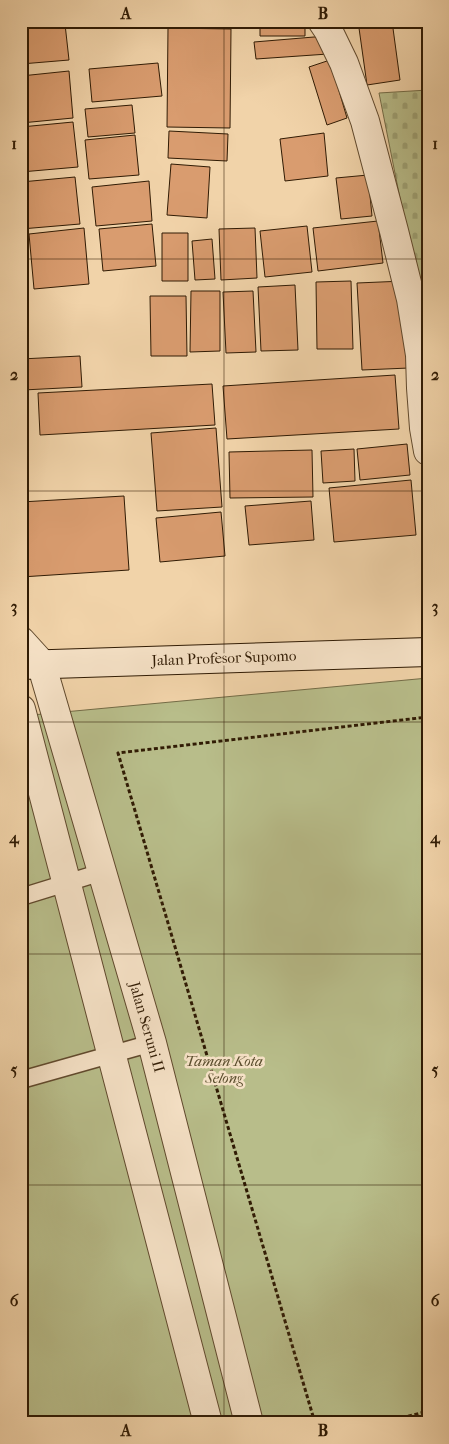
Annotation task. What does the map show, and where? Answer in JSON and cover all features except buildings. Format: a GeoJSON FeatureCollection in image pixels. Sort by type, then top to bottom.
{"type":"FeatureCollection","features":[{"type":"Feature","properties":{"kind":"street"},"geometry":{"type":"LineString","coordinates":[[322,21],[344,62],[365,120],[411,299],[420,355],[424,428],[428,451]]}},
{"type":"Feature","properties":{"kind":"street","name":"Jalan Seruni II"},"geometry":{"type":"LineString","coordinates":[[21,641],[31,664],[102,872],[152,1043],[249,1423]]}},
{"type":"Feature","properties":{"kind":"street","name":"Jalan Profesor Supomo"},"geometry":{"type":"LineString","coordinates":[[31,664],[428,652]]}},
{"type":"Feature","properties":{"kind":"street"},"geometry":{"type":"LineString","coordinates":[[21,709],[208,1423]]}},
{"type":"Feature","properties":{"kind":"lane"},"geometry":{"type":"LineString","coordinates":[[21,897],[102,872]]}},
{"type":"Feature","properties":{"kind":"lane"},"geometry":{"type":"LineString","coordinates":[[21,1080],[112,1056],[152,1043]]}},
{"type":"Feature","properties":{"kind":"path"},"geometry":{"type":"LineString","coordinates":[[315,1423],[118,753],[428,717]]}},
{"type":"Feature","properties":{"kind":"path"},"geometry":{"type":"LineString","coordinates":[[383,1423],[428,1411]]}},
{"type":"Feature","properties":{"kind":"green space"},"geometry":{"type":"Polygon","coordinates":[[[428,90],[428,339],[379,93],[428,90]]]}},
{"type":"Feature","properties":{"kind":"green space","name":"Taman Kota Selong"},"geometry":{"type":"Polygon","coordinates":[[[428,678],[428,1423],[21,1423],[21,716],[428,678]]]}}]}
